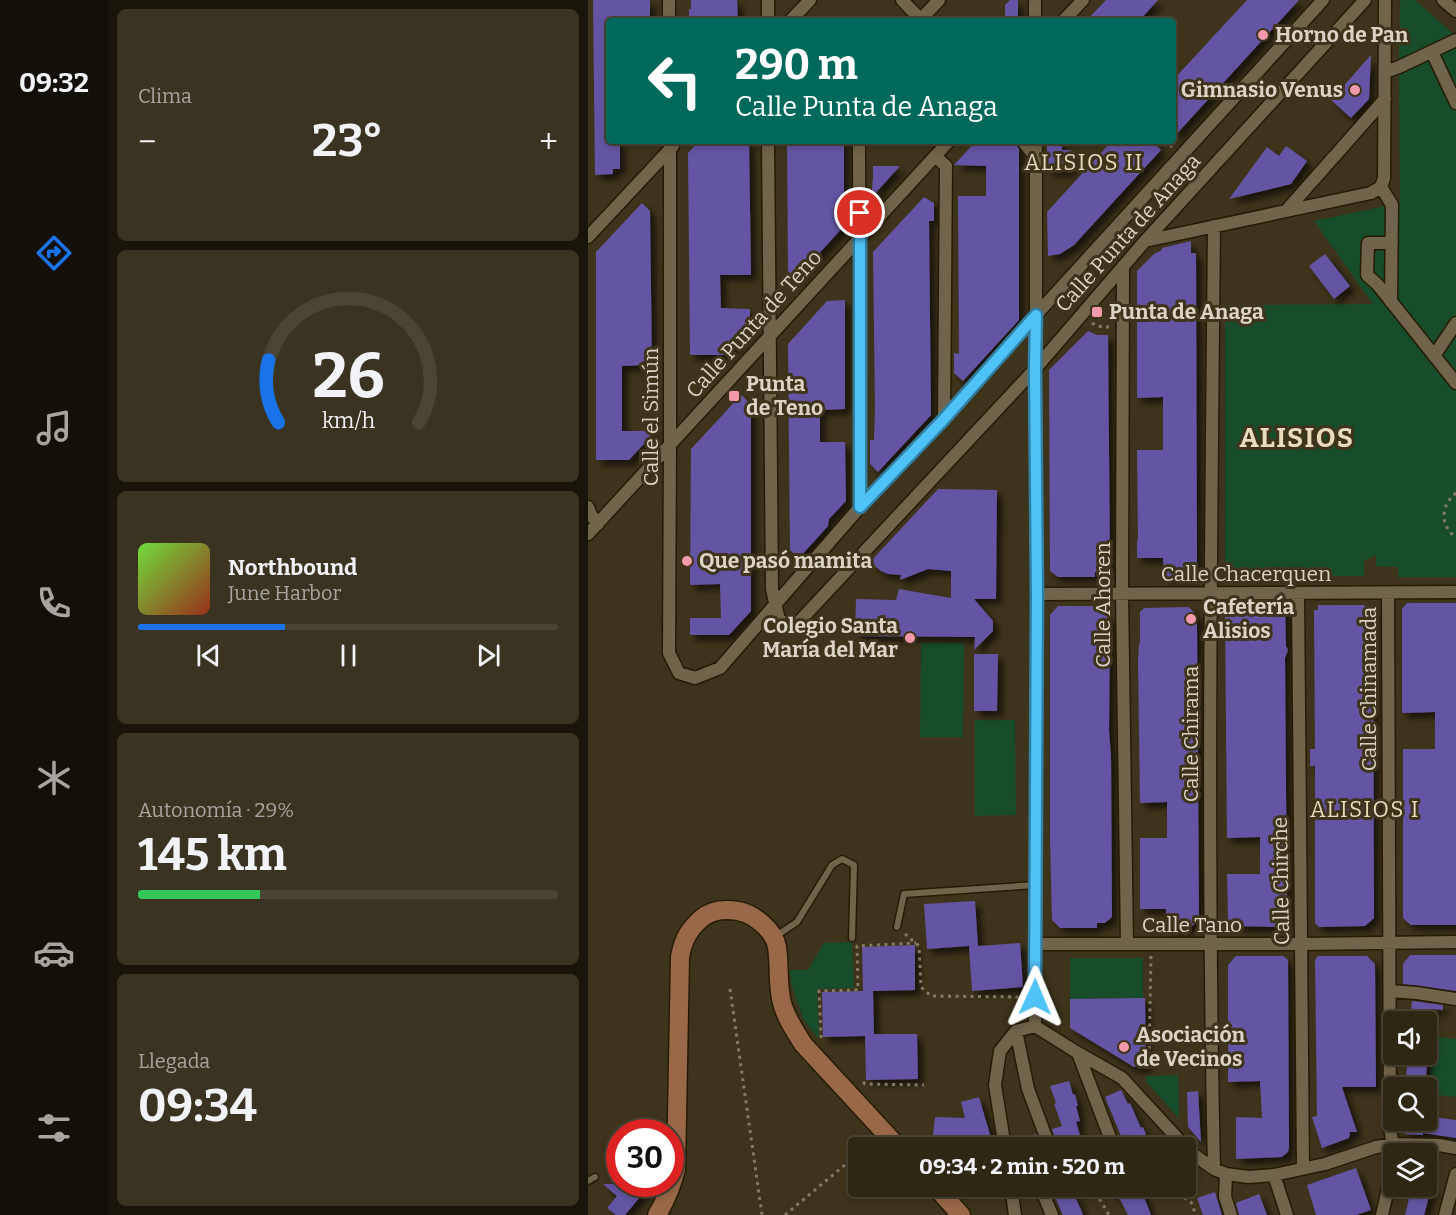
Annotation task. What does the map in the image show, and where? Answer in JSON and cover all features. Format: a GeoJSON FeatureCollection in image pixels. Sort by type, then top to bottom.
{"type":"FeatureCollection","features":[{"type":"Feature","properties":{"kind":"main road"},"geometry":{"type":"LineString","coordinates":[[657,1215],[672,1185],[675,1169],[682,945],[692,928],[707,915],[726,910],[738,911],[748,914],[763,925],[777,945],[778,984],[782,1004],[791,1025],[803,1044],[889,1137]]}},
{"type":"Feature","properties":{"kind":"main road"},"geometry":{"type":"LineString","coordinates":[[945,1197],[961,1215]]}},
{"type":"Feature","properties":{"kind":"street"},"geometry":{"type":"LineString","coordinates":[[669,0],[669,18]]}},
{"type":"Feature","properties":{"kind":"street"},"geometry":{"type":"LineString","coordinates":[[768,0],[768,18]]}},
{"type":"Feature","properties":{"kind":"street"},"geometry":{"type":"LineString","coordinates":[[793,18],[810,0]]}},
{"type":"Feature","properties":{"kind":"street"},"geometry":{"type":"LineString","coordinates":[[902,0],[920,18]]}},
{"type":"Feature","properties":{"kind":"street"},"geometry":{"type":"LineString","coordinates":[[924,18],[939,0]]}},
{"type":"Feature","properties":{"kind":"street"},"geometry":{"type":"LineString","coordinates":[[1035,0],[1035,18]]}},
{"type":"Feature","properties":{"kind":"street"},"geometry":{"type":"LineString","coordinates":[[1066,18],[1083,0]]}},
{"type":"Feature","properties":{"kind":"street","name":"Calle Punta de Anaga"},"geometry":{"type":"LineString","coordinates":[[695,678],[720,668],[860,507],[944,419],[1323,0]]}},
{"type":"Feature","properties":{"kind":"street","name":"Calle Punta de Anaga"},"geometry":{"type":"LineString","coordinates":[[776,605],[779,620],[796,625],[1035,369],[1145,241],[1365,0]]}},
{"type":"Feature","properties":{"kind":"street"},"geometry":{"type":"LineString","coordinates":[[1145,241],[1376,190],[1384,178],[1385,0]]}},
{"type":"Feature","properties":{"kind":"street"},"geometry":{"type":"LineString","coordinates":[[1443,0],[1456,11]]}},
{"type":"Feature","properties":{"kind":"street"},"geometry":{"type":"LineString","coordinates":[[1385,72],[1456,40]]}},
{"type":"Feature","properties":{"kind":"street"},"geometry":{"type":"LineString","coordinates":[[1432,52],[1456,103]]}},
{"type":"Feature","properties":{"kind":"street"},"geometry":{"type":"LineString","coordinates":[[1286,211],[1384,99]]}},
{"type":"Feature","properties":{"kind":"street"},"geometry":{"type":"LineString","coordinates":[[588,237],[673,144]]}},
{"type":"Feature","properties":{"kind":"street","name":"Calle el Simún"},"geometry":{"type":"LineString","coordinates":[[673,144],[669,653],[679,673],[695,678]]}},
{"type":"Feature","properties":{"kind":"street"},"geometry":{"type":"LineString","coordinates":[[768,144],[772,589],[776,605]]}},
{"type":"Feature","properties":{"kind":"street"},"geometry":{"type":"LineString","coordinates":[[859,144],[860,507]]}},
{"type":"Feature","properties":{"kind":"street","name":"Calle Punta de Teno"},"geometry":{"type":"LineString","coordinates":[[588,534],[946,144]]}},
{"type":"Feature","properties":{"kind":"street"},"geometry":{"type":"LineString","coordinates":[[1025,144],[1036,158]]}},
{"type":"Feature","properties":{"kind":"street"},"geometry":{"type":"LineString","coordinates":[[1035,1026],[1036,144]]}},
{"type":"Feature","properties":{"kind":"street"},"geometry":{"type":"LineString","coordinates":[[935,156],[946,166],[944,419]]}},
{"type":"Feature","properties":{"kind":"street"},"geometry":{"type":"LineString","coordinates":[[1376,190],[1392,205],[1391,302]]}},
{"type":"Feature","properties":{"kind":"street","name":"Calle Chirama"},"geometry":{"type":"LineString","coordinates":[[1214,226],[1210,944],[1212,1060],[1220,1172],[1231,1215]]}},
{"type":"Feature","properties":{"kind":"street"},"geometry":{"type":"LineString","coordinates":[[1392,243],[1368,243],[1367,275],[1378,285],[1456,383]]}},
{"type":"Feature","properties":{"kind":"street","name":"Calle Ahoren"},"geometry":{"type":"LineString","coordinates":[[1123,266],[1122,594],[1127,944]]}},
{"type":"Feature","properties":{"kind":"street"},"geometry":{"type":"LineString","coordinates":[[1434,356],[1456,323]]}},
{"type":"Feature","properties":{"kind":"street"},"geometry":{"type":"LineString","coordinates":[[588,507],[598,524]]}},
{"type":"Feature","properties":{"kind":"street","name":"Calle Chacerquen"},"geometry":{"type":"LineString","coordinates":[[1037,594],[1456,592]]}},
{"type":"Feature","properties":{"kind":"street","name":"Calle Chirche"},"geometry":{"type":"LineString","coordinates":[[1298,593],[1303,1168]]}},
{"type":"Feature","properties":{"kind":"street","name":"Calle Chinamada"},"geometry":{"type":"LineString","coordinates":[[1388,593],[1390,1127],[1393,1143]]}},
{"type":"Feature","properties":{"kind":"street","name":"Calle Tano"},"geometry":{"type":"LineString","coordinates":[[1036,944],[1456,942]]}},
{"type":"Feature","properties":{"kind":"street"},"geometry":{"type":"LineString","coordinates":[[1390,991],[1456,999]]}},
{"type":"Feature","properties":{"kind":"street"},"geometry":{"type":"LineString","coordinates":[[1003,1137],[995,1085],[1000,1051],[1016,1031],[1035,1026],[1122,1077],[1190,1152],[1220,1172],[1248,1177],[1274,1175],[1325,1164],[1376,1147],[1383,1148]]}},
{"type":"Feature","properties":{"kind":"street"},"geometry":{"type":"LineString","coordinates":[[1016,1031],[1028,1089],[1046,1137]]}},
{"type":"Feature","properties":{"kind":"street"},"geometry":{"type":"LineString","coordinates":[[1078,1053],[1110,1137]]}},
{"type":"Feature","properties":{"kind":"street"},"geometry":{"type":"LineString","coordinates":[[1437,1145],[1456,1148]]}},
{"type":"Feature","properties":{"kind":"street"},"geometry":{"type":"LineString","coordinates":[[1445,1215],[1456,1174]]}},
{"type":"Feature","properties":{"kind":"street"},"geometry":{"type":"LineString","coordinates":[[1274,1175],[1287,1215]]}},
{"type":"Feature","properties":{"kind":"street"},"geometry":{"type":"LineString","coordinates":[[1013,1197],[1015,1215]]}},
{"type":"Feature","properties":{"kind":"street"},"geometry":{"type":"LineString","coordinates":[[1044,1197],[1052,1215]]}},
{"type":"Feature","properties":{"kind":"street"},"geometry":{"type":"LineString","coordinates":[[1382,1215],[1386,1197]]}},
{"type":"Feature","properties":{"kind":"lane"},"geometry":{"type":"LineString","coordinates":[[773,938],[797,922],[832,865],[842,859],[854,865],[852,938]]}},
{"type":"Feature","properties":{"kind":"lane"},"geometry":{"type":"LineString","coordinates":[[897,927],[904,894],[1036,885]]}},
{"type":"Feature","properties":{"kind":"lane"},"geometry":{"type":"LineString","coordinates":[[588,1181],[595,1177]]}},
{"type":"Feature","properties":{"kind":"path"},"geometry":{"type":"LineString","coordinates":[[1082,315],[1097,326],[1123,327]]}},
{"type":"Feature","properties":{"kind":"path"},"geometry":{"type":"LineString","coordinates":[[1456,493],[1446,504],[1444,516],[1447,529],[1456,538]]}},
{"type":"Feature","properties":{"kind":"path"},"geometry":{"type":"LineString","coordinates":[[897,927],[920,946],[921,987],[931,996],[1035,997]]}},
{"type":"Feature","properties":{"kind":"path"},"geometry":{"type":"LineString","coordinates":[[821,1040],[820,990],[858,990],[857,946],[916,943]]}},
{"type":"Feature","properties":{"kind":"path"},"geometry":{"type":"LineString","coordinates":[[1151,944],[1149,1059],[1212,1060]]}},
{"type":"Feature","properties":{"kind":"path"},"geometry":{"type":"LineString","coordinates":[[730,989],[762,1215]]}},
{"type":"Feature","properties":{"kind":"path"},"geometry":{"type":"LineString","coordinates":[[858,1077],[865,1084],[924,1084]]}},
{"type":"Feature","properties":{"kind":"path"},"geometry":{"type":"LineString","coordinates":[[784,1215],[848,1162]]}},
{"type":"Feature","properties":{"kind":"path"},"geometry":{"type":"LineString","coordinates":[[1098,1197],[1109,1215]]}},
{"type":"Feature","properties":{"kind":"path"},"geometry":{"type":"LineString","coordinates":[[1183,1197],[1191,1202],[1196,1215]]}},
{"type":"Feature","properties":{"kind":"green space"},"geometry":{"type":"Polygon","coordinates":[[[1401,0],[1415,0],[1456,36],[1456,577],[1398,577],[1398,567],[1376,566],[1376,555],[1364,561],[1364,576],[1233,577],[1225,568],[1225,305],[1373,304],[1314,221],[1400,203],[1401,0]]]}},
{"type":"Feature","properties":{"kind":"green space"},"geometry":{"type":"Polygon","coordinates":[[[921,643],[964,643],[963,737],[920,737],[921,643]]]}},
{"type":"Feature","properties":{"kind":"green space"},"geometry":{"type":"Polygon","coordinates":[[[975,720],[1015,720],[1016,815],[975,816],[975,720]]]}},
{"type":"Feature","properties":{"kind":"green space"},"geometry":{"type":"Polygon","coordinates":[[[852,942],[854,988],[817,989],[819,1037],[817,1037],[803,1018],[791,983],[790,970],[808,970],[824,943],[852,942]]]}},
{"type":"Feature","properties":{"kind":"green space"},"geometry":{"type":"Polygon","coordinates":[[[1070,958],[1143,958],[1143,998],[1070,999],[1070,958]]]}},
{"type":"Feature","properties":{"kind":"green space"},"geometry":{"type":"Polygon","coordinates":[[[1437,1037],[1456,1039],[1456,1097],[1437,1095],[1437,1077],[1430,1077],[1432,1065],[1437,1065],[1437,1037]]]}},
{"type":"Feature","properties":{"kind":"green space"},"geometry":{"type":"Polygon","coordinates":[[[1178,1075],[1179,1119],[1146,1081],[1146,1076],[1178,1075]]]}},
{"type":"Feature","properties":{"kind":"building"},"geometry":{"type":"Polygon","coordinates":[[[593,0],[650,0],[650,18],[606,18],[606,144],[620,144],[620,169],[613,169],[613,174],[595,175],[593,0]]]}},
{"type":"Feature","properties":{"kind":"building"},"geometry":{"type":"Polygon","coordinates":[[[691,0],[737,0],[738,18],[689,18],[689,9],[691,9],[691,0]]]}},
{"type":"Feature","properties":{"kind":"building"},"geometry":{"type":"Polygon","coordinates":[[[1010,0],[1018,0],[1018,18],[1005,18],[1005,5],[1010,0]]]}},
{"type":"Feature","properties":{"kind":"building"},"geometry":{"type":"Polygon","coordinates":[[[1106,0],[1158,0],[1142,18],[1089,18],[1106,0]]]}},
{"type":"Feature","properties":{"kind":"building"},"geometry":{"type":"Polygon","coordinates":[[[1247,0],[1299,0],[1176,135],[1176,77],[1247,0]]]}},
{"type":"Feature","properties":{"kind":"building","name":"Gimnasio Venus"},"geometry":{"type":"Polygon","coordinates":[[[1371,55],[1369,99],[1351,118],[1331,100],[1371,55]]]}},
{"type":"Feature","properties":{"kind":"building"},"geometry":{"type":"Polygon","coordinates":[[[696,144],[749,144],[751,275],[720,275],[721,308],[750,309],[750,329],[726,355],[690,355],[688,153],[696,144]]]}},
{"type":"Feature","properties":{"kind":"building"},"geometry":{"type":"Polygon","coordinates":[[[787,144],[844,144],[844,226],[796,279],[788,271],[787,144]]]}},
{"type":"Feature","properties":{"kind":"building"},"geometry":{"type":"Polygon","coordinates":[[[973,144],[1015,144],[1019,149],[1019,320],[963,381],[954,373],[954,353],[959,354],[958,196],[986,196],[986,166],[954,165],[973,144]]]}},
{"type":"Feature","properties":{"kind":"building"},"geometry":{"type":"Polygon","coordinates":[[[1047,144],[1062,144],[1062,150],[1071,150],[1071,171],[1047,171],[1047,144]]]}},
{"type":"Feature","properties":{"kind":"building"},"geometry":{"type":"Polygon","coordinates":[[[1109,144],[1155,144],[1161,150],[1074,245],[1060,254],[1048,256],[1047,212],[1109,144]]]}},
{"type":"Feature","properties":{"kind":"building"},"geometry":{"type":"Polygon","coordinates":[[[1286,146],[1307,161],[1291,184],[1229,199],[1267,147],[1279,156],[1286,146]]]}},
{"type":"Feature","properties":{"kind":"building"},"geometry":{"type":"Polygon","coordinates":[[[873,166],[900,166],[871,198],[873,178],[873,166]]]}},
{"type":"Feature","properties":{"kind":"building"},"geometry":{"type":"Polygon","coordinates":[[[924,197],[934,203],[934,221],[929,221],[931,415],[878,472],[870,464],[870,440],[874,440],[875,406],[873,252],[924,197]]]}},
{"type":"Feature","properties":{"kind":"building"},"geometry":{"type":"Polygon","coordinates":[[[642,203],[650,211],[652,365],[622,366],[622,431],[656,431],[629,460],[596,460],[596,252],[642,203]]]}},
{"type":"Feature","properties":{"kind":"building"},"geometry":{"type":"Polygon","coordinates":[[[1191,241],[1191,253],[1196,253],[1197,569],[1189,577],[1164,577],[1163,558],[1137,558],[1137,450],[1163,450],[1163,397],[1137,398],[1137,271],[1162,248],[1191,241]]]}},
{"type":"Feature","properties":{"kind":"building"},"geometry":{"type":"Polygon","coordinates":[[[1325,254],[1350,286],[1334,299],[1309,266],[1325,254]]]}},
{"type":"Feature","properties":{"kind":"building"},"geometry":{"type":"Polygon","coordinates":[[[845,300],[845,409],[820,410],[820,442],[845,442],[846,501],[829,519],[828,526],[799,558],[790,550],[788,344],[827,301],[845,300]]]}},
{"type":"Feature","properties":{"kind":"building"},"geometry":{"type":"Polygon","coordinates":[[[1088,331],[1097,335],[1108,335],[1110,566],[1104,573],[1095,572],[1095,577],[1058,577],[1050,571],[1049,370],[1088,331]]]}},
{"type":"Feature","properties":{"kind":"building"},"geometry":{"type":"Polygon","coordinates":[[[741,395],[751,404],[751,611],[729,635],[690,635],[690,618],[721,618],[720,584],[690,585],[691,449],[741,395]]]}},
{"type":"Feature","properties":{"kind":"building"},"geometry":{"type":"Polygon","coordinates":[[[938,489],[997,490],[996,599],[974,599],[993,621],[993,631],[974,650],[975,637],[855,636],[856,599],[896,600],[899,589],[951,598],[951,571],[928,569],[900,580],[901,575],[888,574],[870,562],[938,489]]]}},
{"type":"Feature","properties":{"kind":"building"},"geometry":{"type":"Polygon","coordinates":[[[1281,602],[1285,607],[1288,650],[1285,658],[1287,921],[1280,927],[1236,926],[1236,920],[1228,920],[1227,874],[1260,874],[1260,837],[1227,838],[1225,613],[1234,603],[1281,602]]]}},
{"type":"Feature","properties":{"kind":"building"},"geometry":{"type":"Polygon","coordinates":[[[1407,603],[1456,603],[1456,925],[1411,925],[1403,918],[1403,749],[1435,749],[1435,712],[1402,713],[1402,609],[1407,603]]]}},
{"type":"Feature","properties":{"kind":"building"},"geometry":{"type":"Polygon","coordinates":[[[1318,605],[1364,605],[1373,613],[1374,918],[1365,926],[1319,927],[1315,923],[1315,766],[1310,766],[1310,749],[1315,749],[1314,610],[1318,610],[1318,605]]]}},
{"type":"Feature","properties":{"kind":"building"},"geometry":{"type":"Polygon","coordinates":[[[1058,606],[1095,606],[1095,612],[1103,612],[1110,618],[1112,917],[1105,923],[1097,923],[1097,928],[1060,928],[1052,920],[1050,615],[1058,606]]]}},
{"type":"Feature","properties":{"kind":"building"},"geometry":{"type":"Polygon","coordinates":[[[1189,607],[1196,615],[1197,627],[1199,919],[1189,929],[1166,929],[1166,909],[1140,909],[1140,838],[1167,838],[1167,802],[1140,803],[1138,661],[1140,612],[1144,608],[1189,607]]]}},
{"type":"Feature","properties":{"kind":"building"},"geometry":{"type":"Polygon","coordinates":[[[974,654],[998,654],[997,711],[974,711],[974,654]]]}},
{"type":"Feature","properties":{"kind":"building"},"geometry":{"type":"Polygon","coordinates":[[[975,901],[978,946],[1020,943],[1023,987],[972,991],[969,946],[927,949],[924,904],[975,901]]]}},
{"type":"Feature","properties":{"kind":"building"},"geometry":{"type":"Polygon","coordinates":[[[915,945],[915,990],[873,991],[874,1034],[917,1034],[918,1079],[866,1080],[865,1036],[823,1037],[822,992],[863,991],[862,947],[915,945]]]}},
{"type":"Feature","properties":{"kind":"building"},"geometry":{"type":"Polygon","coordinates":[[[1410,955],[1456,955],[1456,991],[1403,984],[1403,964],[1410,955]]]}},
{"type":"Feature","properties":{"kind":"building"},"geometry":{"type":"Polygon","coordinates":[[[1236,956],[1283,956],[1288,960],[1289,1147],[1288,1152],[1282,1157],[1236,1159],[1236,1117],[1262,1118],[1260,1081],[1228,1082],[1228,965],[1236,956]]]}},
{"type":"Feature","properties":{"kind":"building"},"geometry":{"type":"Polygon","coordinates":[[[1318,956],[1367,956],[1375,964],[1376,1087],[1342,1087],[1357,1132],[1350,1132],[1349,1138],[1322,1148],[1312,1117],[1317,1116],[1315,960],[1318,956]]]}},
{"type":"Feature","properties":{"kind":"building","name":"Asociación de Vecinos"},"geometry":{"type":"Polygon","coordinates":[[[1145,998],[1146,1067],[1134,1067],[1070,1028],[1070,999],[1145,998]]]}},
{"type":"Feature","properties":{"kind":"building"},"geometry":{"type":"Polygon","coordinates":[[[1412,1001],[1443,1005],[1443,1010],[1411,1011],[1412,1001]]]}},
{"type":"Feature","properties":{"kind":"building"},"geometry":{"type":"Polygon","coordinates":[[[1407,1065],[1427,1065],[1426,1077],[1406,1077],[1407,1065]]]}},
{"type":"Feature","properties":{"kind":"building"},"geometry":{"type":"Polygon","coordinates":[[[1069,1081],[1078,1106],[1076,1106],[1080,1121],[1076,1122],[1081,1137],[1055,1137],[1052,1129],[1062,1126],[1050,1086],[1069,1081]]]}},
{"type":"Feature","properties":{"kind":"building"},"geometry":{"type":"Polygon","coordinates":[[[1121,1090],[1147,1137],[1121,1136],[1105,1097],[1121,1090]]]}},
{"type":"Feature","properties":{"kind":"building"},"geometry":{"type":"Polygon","coordinates":[[[1198,1091],[1201,1142],[1188,1127],[1187,1092],[1198,1091]]]}},
{"type":"Feature","properties":{"kind":"building"},"geometry":{"type":"Polygon","coordinates":[[[979,1097],[991,1137],[933,1137],[935,1117],[965,1118],[961,1102],[979,1097]]]}},
{"type":"Feature","properties":{"kind":"building"},"geometry":{"type":"Polygon","coordinates":[[[1437,1117],[1456,1120],[1456,1138],[1423,1133],[1423,1135],[1405,1134],[1405,1131],[1437,1131],[1437,1117]]]}},
{"type":"Feature","properties":{"kind":"building"},"geometry":{"type":"Polygon","coordinates":[[[1356,1168],[1371,1210],[1356,1215],[1316,1215],[1307,1185],[1356,1168]]]}},
{"type":"Feature","properties":{"kind":"building"},"geometry":{"type":"Polygon","coordinates":[[[1215,1192],[1222,1215],[1203,1215],[1197,1198],[1215,1192]]]}},
{"type":"Feature","properties":{"kind":"building"},"geometry":{"type":"Polygon","coordinates":[[[1259,1194],[1267,1215],[1239,1215],[1236,1203],[1259,1194]]]}},
{"type":"Feature","properties":{"kind":"building"},"geometry":{"type":"Polygon","coordinates":[[[616,1197],[640,1197],[625,1215],[616,1215],[607,1208],[616,1197]]]}},
{"type":"Feature","properties":{"kind":"building"},"geometry":{"type":"Polygon","coordinates":[[[1055,1197],[1075,1197],[1083,1215],[1063,1215],[1055,1197]]]}},
{"type":"Feature","properties":{"kind":"building"},"geometry":{"type":"Polygon","coordinates":[[[1116,1197],[1144,1197],[1151,1215],[1128,1215],[1116,1197]]]}},
{"type":"Feature","properties":{"kind":"building"},"geometry":{"type":"Polygon","coordinates":[[[1409,1197],[1429,1197],[1424,1215],[1405,1215],[1409,1197]]]}},
{"type":"Feature","properties":{"kind":"place","name":"Horno de Pan"},"geometry":{"type":"Point","coordinates":[1263,35]}},
{"type":"Feature","properties":{"kind":"place","name":"Gimnasio Venus"},"geometry":{"type":"Point","coordinates":[1355,90]}},
{"type":"Feature","properties":{"kind":"place","name":"Punta de Anaga"},"geometry":{"type":"Point","coordinates":[1097,312]}},
{"type":"Feature","properties":{"kind":"place","name":"Punta de Teno"},"geometry":{"type":"Point","coordinates":[734,396]}},
{"type":"Feature","properties":{"kind":"place","name":"Que pasó mamita"},"geometry":{"type":"Point","coordinates":[687,561]}},
{"type":"Feature","properties":{"kind":"place","name":"Cafetería Alisios"},"geometry":{"type":"Point","coordinates":[1191,619]}},
{"type":"Feature","properties":{"kind":"place","name":"Colegio Santa María del Mar"},"geometry":{"type":"Point","coordinates":[910,638]}},
{"type":"Feature","properties":{"kind":"place","name":"Asociación de Vecinos"},"geometry":{"type":"Point","coordinates":[1124,1047]}},
{"type":"Feature","properties":{"kind":"district","name":"ALISIOS II"},"geometry":{"type":"Point","coordinates":[1084,162]}},
{"type":"Feature","properties":{"kind":"district","name":"ALISIOS"},"geometry":{"type":"Point","coordinates":[1297,438]}},
{"type":"Feature","properties":{"kind":"district","name":"ALISIOS I"},"geometry":{"type":"Point","coordinates":[1365,809]}},
{"type":"Feature","properties":{"kind":"route"},"geometry":{"type":"LineString","coordinates":[[860,213],[860,507],[944,419],[1036,315],[1035,997]]}}]}
